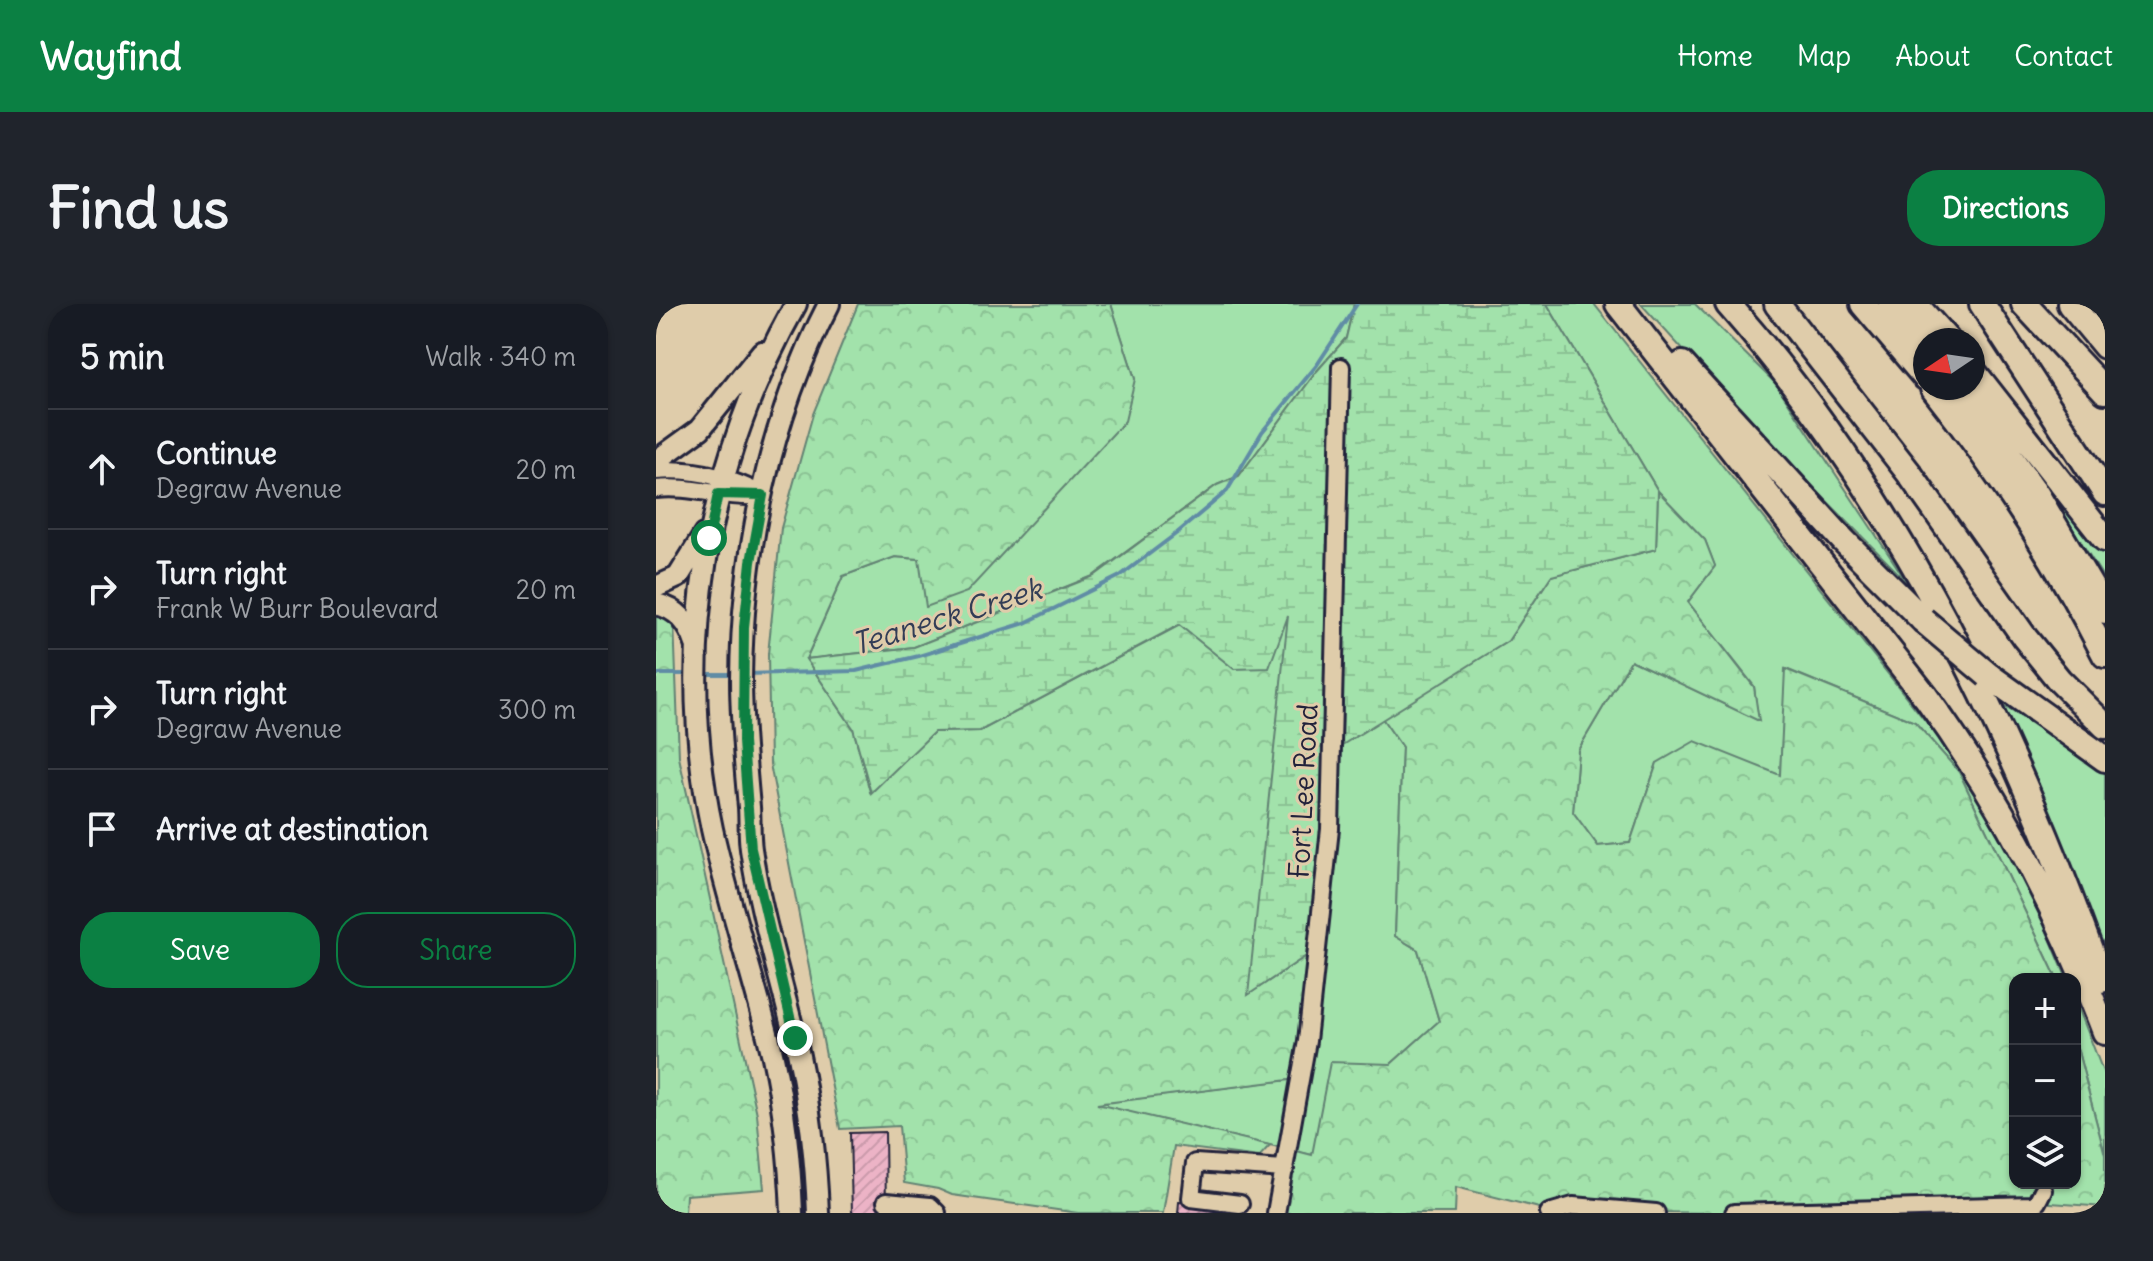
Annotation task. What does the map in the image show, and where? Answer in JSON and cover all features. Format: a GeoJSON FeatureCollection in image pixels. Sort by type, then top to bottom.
{"type":"FeatureCollection","features":[{"type":"Feature","properties":{"kind":"highway"},"geometry":{"type":"LineString","coordinates":[[1618,304],[1959,743],[1993,794],[2033,866],[2069,942],[2105,1032]]}},
{"type":"Feature","properties":{"kind":"highway"},"geometry":{"type":"LineString","coordinates":[[1626,304],[1844,541],[1923,620],[1988,675],[2105,759]]}},
{"type":"Feature","properties":{"kind":"highway"},"geometry":{"type":"LineString","coordinates":[[1728,304],[1792,381],[1849,459],[1936,600],[2037,814],[2105,990]]}},
{"type":"Feature","properties":{"kind":"highway"},"geometry":{"type":"LineString","coordinates":[[1777,304],[1909,473],[2025,638],[2059,680],[2105,726]]}},
{"type":"Feature","properties":{"kind":"highway"},"geometry":{"type":"LineString","coordinates":[[1799,304],[1876,413],[1909,473]]}},
{"type":"Feature","properties":{"kind":"highway"},"geometry":{"type":"LineString","coordinates":[[1863,304],[1913,363]]}},
{"type":"Feature","properties":{"kind":"highway"},"geometry":{"type":"LineString","coordinates":[[1891,304],[1913,329]]}},
{"type":"Feature","properties":{"kind":"highway"},"geometry":{"type":"LineString","coordinates":[[1915,304],[1936,328]]}},
{"type":"Feature","properties":{"kind":"highway"},"geometry":{"type":"LineString","coordinates":[[1982,304],[2105,493]]}},
{"type":"Feature","properties":{"kind":"highway"},"geometry":{"type":"LineString","coordinates":[[2024,304],[2105,391]]}},
{"type":"Feature","properties":{"kind":"highway"},"geometry":{"type":"LineString","coordinates":[[2070,304],[2105,346]]}},
{"type":"Feature","properties":{"kind":"highway"},"geometry":{"type":"LineString","coordinates":[[1985,386],[2105,539]]}},
{"type":"Feature","properties":{"kind":"highway"},"geometry":{"type":"LineString","coordinates":[[1942,400],[2019,506],[2105,655]]}},
{"type":"Feature","properties":{"kind":"highway"},"geometry":{"type":"LineString","coordinates":[[1970,400],[2037,495],[2105,611]]}},
{"type":"Feature","properties":{"kind":"main road"},"geometry":{"type":"LineString","coordinates":[[818,1213],[804,1081],[751,849],[741,695],[749,571],[763,495],[776,439],[796,378],[829,304]]}},
{"type":"Feature","properties":{"kind":"main road"},"geometry":{"type":"LineString","coordinates":[[656,461],[700,429],[791,312]]}},
{"type":"Feature","properties":{"kind":"main road"},"geometry":{"type":"LineString","coordinates":[[791,312],[750,398],[720,486],[702,580],[696,695],[712,830],[777,1078],[787,1142],[792,1213]]}},
{"type":"Feature","properties":{"kind":"main road"},"geometry":{"type":"LineString","coordinates":[[656,587],[669,584],[682,573],[713,517]]}},
{"type":"Feature","properties":{"kind":"main road"},"geometry":{"type":"LineString","coordinates":[[656,604],[672,609],[681,617],[689,628],[696,653]]}},
{"type":"Feature","properties":{"kind":"street","name":"Fort Lee Road"},"geometry":{"type":"LineString","coordinates":[[1276,1213],[1307,1041],[1330,829],[1341,367]]}},
{"type":"Feature","properties":{"kind":"street"},"geometry":{"type":"LineString","coordinates":[[656,471],[687,471],[720,486],[763,495]]}},
{"type":"Feature","properties":{"kind":"street"},"geometry":{"type":"LineString","coordinates":[[656,489],[720,486]]}},
{"type":"Feature","properties":{"kind":"street"},"geometry":{"type":"LineString","coordinates":[[1240,1204],[1191,1198],[1195,1163],[1286,1164]]}},
{"type":"Feature","properties":{"kind":"street"},"geometry":{"type":"LineString","coordinates":[[886,1202],[930,1206],[937,1213]]}},
{"type":"Feature","properties":{"kind":"street"},"geometry":{"type":"LineString","coordinates":[[1734,1213],[2044,1202]]}},
{"type":"Feature","properties":{"kind":"street"},"geometry":{"type":"LineString","coordinates":[[1549,1213],[1573,1206],[1656,1213]]}},
{"type":"Feature","properties":{"kind":"green space"},"geometry":{"type":"Polygon","coordinates":[[[858,304],[1111,304],[1135,379],[1125,421],[967,592],[926,607],[919,559],[895,557],[843,576],[806,659],[853,728],[870,792],[934,732],[980,731],[1180,625],[1234,669],[1289,611],[1249,994],[1315,950],[1296,1079],[1097,1104],[1270,1145],[1259,1157],[1174,1146],[1163,1213],[1078,1213],[952,1195],[938,1189],[904,1183],[899,1126],[840,1129],[770,764],[768,654],[781,528],[813,414],[858,304]]]}},
{"type":"Feature","properties":{"kind":"green space"},"geometry":{"type":"Polygon","coordinates":[[[1111,304],[1354,304],[1346,338],[1317,371],[1239,476],[1217,485],[1093,576],[914,647],[806,659],[843,576],[895,557],[919,559],[1135,379],[1111,304]]]}},
{"type":"Feature","properties":{"kind":"green space"},"geometry":{"type":"Polygon","coordinates":[[[1354,304],[1547,304],[1658,491],[1656,549],[1551,576],[1508,641],[1323,757],[1315,950],[1248,995],[1288,616],[1269,668],[1234,669],[1179,625],[980,731],[934,732],[871,793],[853,728],[806,659],[914,647],[1094,576],[1217,485],[1239,476],[1317,371],[1346,338],[1354,304]]]}},
{"type":"Feature","properties":{"kind":"green space"},"geometry":{"type":"Polygon","coordinates":[[[1547,304],[1594,304],[1997,811],[2064,973],[2054,973],[1959,772],[1915,722],[1786,669],[1780,775],[1657,763],[1630,843],[1598,846],[1573,812],[1578,750],[1631,660],[1758,720],[1754,686],[1688,602],[1715,566],[1705,540],[1658,491],[1547,304]]]}},
{"type":"Feature","properties":{"kind":"green space"},"geometry":{"type":"Polygon","coordinates":[[[1641,304],[1695,304],[1776,384],[1907,582],[1750,423],[1641,304]]]}},
{"type":"Feature","properties":{"kind":"green space"},"geometry":{"type":"Polygon","coordinates":[[[2025,453],[2105,550],[2105,580],[2025,453]]]}},
{"type":"Feature","properties":{"kind":"green space"},"geometry":{"type":"Polygon","coordinates":[[[1658,491],[1705,540],[1715,566],[1688,602],[1754,687],[1759,721],[1631,660],[1578,750],[1573,812],[1598,846],[1630,843],[1657,763],[1695,741],[1780,775],[1785,669],[1915,722],[1959,772],[2054,973],[2009,973],[2009,1189],[2081,1189],[2081,1063],[2105,1155],[2105,1207],[2037,1202],[1734,1213],[1551,1211],[1456,1187],[1455,1213],[1276,1213],[1289,1149],[1312,1155],[1330,1062],[1391,1064],[1439,1021],[1418,950],[1395,936],[1402,747],[1382,718],[1508,641],[1551,576],[1656,549],[1658,491]]]}},
{"type":"Feature","properties":{"kind":"green space"},"geometry":{"type":"Polygon","coordinates":[[[656,615],[674,620],[679,757],[757,1114],[764,1189],[686,1195],[685,1213],[656,1213],[656,615]]]}},
{"type":"Feature","properties":{"kind":"green space"},"geometry":{"type":"Polygon","coordinates":[[[2002,705],[2105,770],[2105,959],[2092,918],[2002,705]]]}},
{"type":"Feature","properties":{"kind":"green space"},"geometry":{"type":"Polygon","coordinates":[[[1382,718],[1402,747],[1395,936],[1418,950],[1439,1021],[1391,1064],[1312,1155],[1094,1104],[1296,1079],[1315,950],[1323,757],[1382,718]]]}},
{"type":"Feature","properties":{"kind":"green space"},"geometry":{"type":"Polygon","coordinates":[[[2081,1015],[2105,1077],[2105,1155],[2081,1063],[2081,1015]]]}},
{"type":"Feature","properties":{"kind":"building"},"geometry":{"type":"Polygon","coordinates":[[[885,1132],[886,1213],[852,1213],[850,1133],[885,1132]]]}},
{"type":"Feature","properties":{"kind":"building"},"geometry":{"type":"Polygon","coordinates":[[[1179,1202],[1244,1209],[1243,1213],[1178,1213],[1179,1202]]]}},
{"type":"Feature","properties":{"kind":"waterway","name":"Teaneck Creek"},"geometry":{"type":"LineString","coordinates":[[746,674],[856,671],[919,656],[1025,623],[1120,576],[1227,491],[1262,432],[1317,365],[1357,304]]}},
{"type":"Feature","properties":{"kind":"waterway","name":"Teaneck Creek"},"geometry":{"type":"LineString","coordinates":[[656,674],[690,674]]}},
{"type":"Feature","properties":{"kind":"waterway","name":"Teaneck Creek"},"geometry":{"type":"LineString","coordinates":[[702,674],[734,674]]}},
{"type":"Feature","properties":{"kind":"route"},"geometry":{"type":"LineString","coordinates":[[709,538],[718,494],[763,495],[744,627],[741,677],[743,742],[749,838],[795,1038]]}}]}
